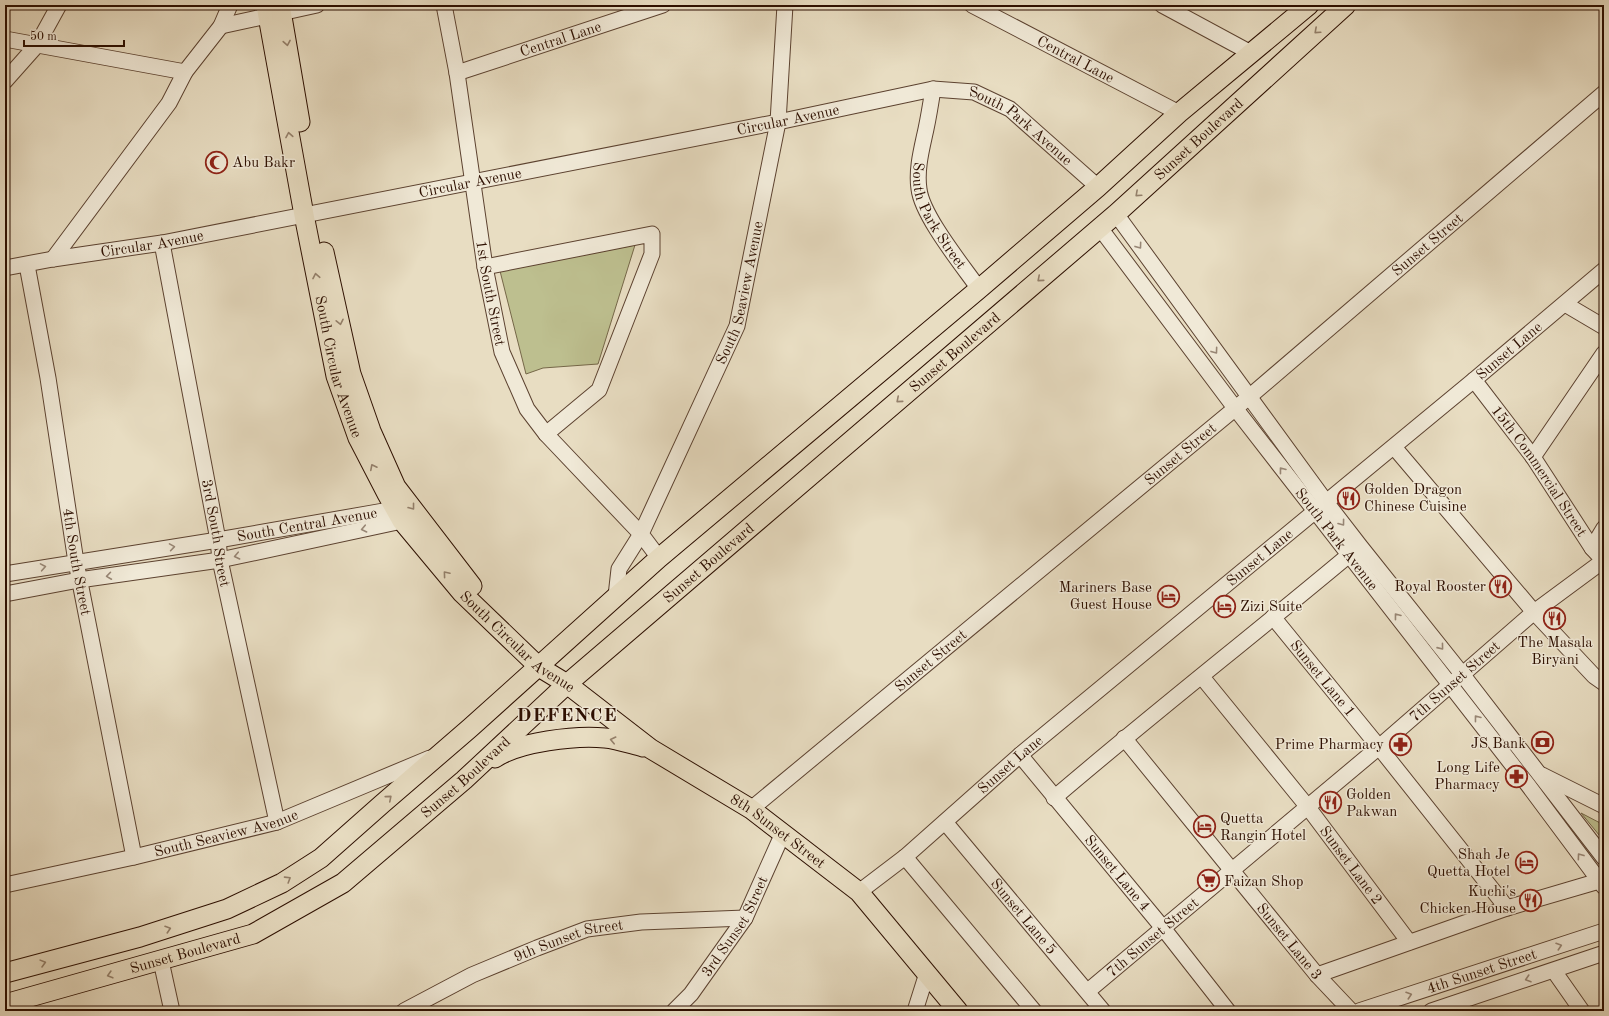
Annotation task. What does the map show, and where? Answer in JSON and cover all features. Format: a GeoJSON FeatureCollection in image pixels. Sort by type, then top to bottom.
{"type":"FeatureCollection","features":[{"type":"Feature","properties":{"kind":"main road","name":"Sunset Boulevard"},"geometry":{"type":"LineString","coordinates":[[7,972],[140,937],[227,910],[282,883],[321,858],[659,558],[979,289],[1098,187],[1179,113],[1309,5]]}},
{"type":"Feature","properties":{"kind":"main road","name":"Sunset Boulevard"},"geometry":{"type":"LineString","coordinates":[[11,1002],[253,934],[344,883],[464,780],[567,684],[1116,214],[1346,5]]}},
{"type":"Feature","properties":{"kind":"main road","name":"South Circular Avenue"},"geometry":{"type":"LineString","coordinates":[[274,10],[310,213],[336,376],[358,438],[399,515],[462,593],[567,684]]}},
{"type":"Feature","properties":{"kind":"main road","name":"South Circular Avenue"},"geometry":{"type":"LineString","coordinates":[[310,213],[351,374],[371,431],[396,487],[473,587],[543,662]]}},
{"type":"Feature","properties":{"kind":"main road","name":"8th Sunset Street"},"geometry":{"type":"LineString","coordinates":[[567,684],[650,749],[751,809],[859,892],[958,1011]]}},
{"type":"Feature","properties":{"kind":"main road"},"geometry":{"type":"LineString","coordinates":[[464,780],[503,752],[531,744],[565,739],[605,738],[650,749]]}},
{"type":"Feature","properties":{"kind":"main road"},"geometry":{"type":"LineString","coordinates":[[7,972],[11,1002]]}},
{"type":"Feature","properties":{"kind":"street"},"geometry":{"type":"LineString","coordinates":[[5,81],[37,45],[59,5]]}},
{"type":"Feature","properties":{"kind":"street"},"geometry":{"type":"LineString","coordinates":[[53,259],[169,103],[185,72],[221,26],[230,5]]}},
{"type":"Feature","properties":{"kind":"street"},"geometry":{"type":"LineString","coordinates":[[221,26],[274,10],[317,5]]}},
{"type":"Feature","properties":{"kind":"street","name":"1st South Street"},"geometry":{"type":"LineString","coordinates":[[444,5],[458,73],[485,267],[502,352],[527,409],[546,434],[641,534]]}},
{"type":"Feature","properties":{"kind":"street","name":"Central Lane"},"geometry":{"type":"LineString","coordinates":[[458,73],[663,5]]}},
{"type":"Feature","properties":{"kind":"street","name":"South Seaview Avenue"},"geometry":{"type":"LineString","coordinates":[[616,596],[619,569],[641,534],[737,326],[778,122],[785,5]]}},
{"type":"Feature","properties":{"kind":"street","name":"Central Lane"},"geometry":{"type":"LineString","coordinates":[[972,5],[1179,113]]}},
{"type":"Feature","properties":{"kind":"street"},"geometry":{"type":"LineString","coordinates":[[1162,5],[1251,53]]}},
{"type":"Feature","properties":{"kind":"street"},"geometry":{"type":"LineString","coordinates":[[5,39],[185,72]]}},
{"type":"Feature","properties":{"kind":"street","name":"Circular Avenue"},"geometry":{"type":"LineString","coordinates":[[5,268],[53,259],[162,243],[778,122],[933,89]]}},
{"type":"Feature","properties":{"kind":"street","name":"South Park Avenue"},"geometry":{"type":"LineString","coordinates":[[933,89],[974,92],[1010,109],[1098,187]]}},
{"type":"Feature","properties":{"kind":"street","name":"South Park Street"},"geometry":{"type":"LineString","coordinates":[[933,89],[918,171],[919,190],[923,205],[935,226],[979,289]]}},
{"type":"Feature","properties":{"kind":"street","name":"Sunset Street"},"geometry":{"type":"LineString","coordinates":[[751,809],[1235,408],[1604,93]]}},
{"type":"Feature","properties":{"kind":"street","name":"South Park Avenue"},"geometry":{"type":"LineString","coordinates":[[1116,214],[1326,502],[1462,674],[1604,858]]}},
{"type":"Feature","properties":{"kind":"street","name":"South Park Avenue"},"geometry":{"type":"LineString","coordinates":[[1100,228],[1235,408],[1528,784],[1602,884]]}},
{"type":"Feature","properties":{"kind":"street"},"geometry":{"type":"LineString","coordinates":[[485,267],[652,234],[652,254],[599,390],[546,434]]}},
{"type":"Feature","properties":{"kind":"street","name":"3rd South Street"},"geometry":{"type":"LineString","coordinates":[[162,243],[218,540],[220,560],[276,822]]}},
{"type":"Feature","properties":{"kind":"street","name":"4th South Street"},"geometry":{"type":"LineString","coordinates":[[27,265],[48,378],[79,580],[134,857]]}},
{"type":"Feature","properties":{"kind":"street","name":"Sunset Lane"},"geometry":{"type":"LineString","coordinates":[[859,892],[905,857],[1020,755],[1314,511],[1394,447],[1604,270]]}},
{"type":"Feature","properties":{"kind":"street"},"geometry":{"type":"LineString","coordinates":[[1565,304],[1604,327]]}},
{"type":"Feature","properties":{"kind":"street"},"geometry":{"type":"LineString","coordinates":[[1533,457],[1604,353]]}},
{"type":"Feature","properties":{"kind":"street","name":"15th Commercial Street"},"geometry":{"type":"LineString","coordinates":[[1474,380],[1533,457],[1592,548],[1604,561]]}},
{"type":"Feature","properties":{"kind":"street"},"geometry":{"type":"LineString","coordinates":[[1394,447],[1534,612],[1594,676],[1604,683]]}},
{"type":"Feature","properties":{"kind":"street"},"geometry":{"type":"LineString","coordinates":[[5,594],[79,580],[220,560],[399,515]]}},
{"type":"Feature","properties":{"kind":"street","name":"South Central Avenue"},"geometry":{"type":"LineString","coordinates":[[5,574],[218,540],[399,515]]}},
{"type":"Feature","properties":{"kind":"street"},"geometry":{"type":"LineString","coordinates":[[1592,548],[1604,528]]}},
{"type":"Feature","properties":{"kind":"street"},"geometry":{"type":"LineString","coordinates":[[641,534],[659,558]]}},
{"type":"Feature","properties":{"kind":"street"},"geometry":{"type":"LineString","coordinates":[[1054,798],[1124,738],[1202,677],[1349,555]]}},
{"type":"Feature","properties":{"kind":"street","name":"7th Sunset Street"},"geometry":{"type":"LineString","coordinates":[[1088,991],[1378,747],[1534,612],[1604,561]]}},
{"type":"Feature","properties":{"kind":"street","name":"Sunset Lane 1"},"geometry":{"type":"LineString","coordinates":[[1273,617],[1506,908]]}},
{"type":"Feature","properties":{"kind":"street","name":"Sunset Lane 2"},"geometry":{"type":"LineString","coordinates":[[1202,677],[1307,806],[1409,942]]}},
{"type":"Feature","properties":{"kind":"street","name":"Sunset Lane 3"},"geometry":{"type":"LineString","coordinates":[[1124,738],[1317,975],[1351,1011]]}},
{"type":"Feature","properties":{"kind":"street","name":"South Seaview Avenue"},"geometry":{"type":"LineString","coordinates":[[5,885],[134,857],[276,822],[438,755]]}},
{"type":"Feature","properties":{"kind":"street","name":"Sunset Lane 4"},"geometry":{"type":"LineString","coordinates":[[1020,755],[1163,928],[1228,1011]]}},
{"type":"Feature","properties":{"kind":"street"},"geometry":{"type":"LineString","coordinates":[[1539,773],[1604,806]]}},
{"type":"Feature","properties":{"kind":"street","name":"Sunset Lane 5"},"geometry":{"type":"LineString","coordinates":[[945,822],[1088,991],[1103,1011]]}},
{"type":"Feature","properties":{"kind":"street","name":"3rd Sunset Street"},"geometry":{"type":"LineString","coordinates":[[674,1011],[691,994],[745,918],[783,833]]}},
{"type":"Feature","properties":{"kind":"street"},"geometry":{"type":"LineString","coordinates":[[905,857],[1034,1011]]}},
{"type":"Feature","properties":{"kind":"street"},"geometry":{"type":"LineString","coordinates":[[1317,975],[1506,908],[1602,884]]}},
{"type":"Feature","properties":{"kind":"street","name":"9th Sunset Street"},"geometry":{"type":"LineString","coordinates":[[404,1011],[472,975],[587,928],[641,922],[745,918]]}},
{"type":"Feature","properties":{"kind":"street","name":"4th Sunset Street"},"geometry":{"type":"LineString","coordinates":[[1359,1011],[1604,931]]}},
{"type":"Feature","properties":{"kind":"street","name":"4th Sunset Street"},"geometry":{"type":"LineString","coordinates":[[1431,1011],[1554,971],[1604,952]]}},
{"type":"Feature","properties":{"kind":"street"},"geometry":{"type":"LineString","coordinates":[[161,961],[172,1011]]}},
{"type":"Feature","properties":{"kind":"street"},"geometry":{"type":"LineString","coordinates":[[1554,971],[1582,1011]]}},
{"type":"Feature","properties":{"kind":"street"},"geometry":{"type":"LineString","coordinates":[[915,1011],[927,973]]}},
{"type":"Feature","properties":{"kind":"green space"},"geometry":{"type":"Polygon","coordinates":[[[635,245],[598,364],[543,368],[526,374],[500,271],[635,245]]]}},
{"type":"Feature","properties":{"kind":"green space"},"geometry":{"type":"Polygon","coordinates":[[[1581,813],[1604,825],[1604,841],[1581,813]]]}},
{"type":"Feature","properties":{"kind":"place","name":"Abu Bakr"},"geometry":{"type":"Point","coordinates":[216,162]}},
{"type":"Feature","properties":{"kind":"place","name":"Golden Dragon Chinese Cuisine"},"geometry":{"type":"Point","coordinates":[1349,498]}},
{"type":"Feature","properties":{"kind":"place","name":"Royal Rooster"},"geometry":{"type":"Point","coordinates":[1501,586]}},
{"type":"Feature","properties":{"kind":"place","name":"Mariners Base Guest House"},"geometry":{"type":"Point","coordinates":[1168,596]}},
{"type":"Feature","properties":{"kind":"place","name":"Zizi Suite"},"geometry":{"type":"Point","coordinates":[1224,606]}},
{"type":"Feature","properties":{"kind":"place","name":"The Masala Biryani"},"geometry":{"type":"Point","coordinates":[1555,619]}},
{"type":"Feature","properties":{"kind":"place","name":"JS Bank"},"geometry":{"type":"Point","coordinates":[1542,743]}},
{"type":"Feature","properties":{"kind":"place","name":"Prime Pharmacy"},"geometry":{"type":"Point","coordinates":[1400,744]}},
{"type":"Feature","properties":{"kind":"place","name":"Long Life Pharmacy"},"geometry":{"type":"Point","coordinates":[1516,776]}},
{"type":"Feature","properties":{"kind":"place","name":"Golden Pakwan"},"geometry":{"type":"Point","coordinates":[1330,803]}},
{"type":"Feature","properties":{"kind":"place","name":"Quetta Rangin Hotel"},"geometry":{"type":"Point","coordinates":[1204,827]}},
{"type":"Feature","properties":{"kind":"place","name":"Shah Je Quetta Hotel"},"geometry":{"type":"Point","coordinates":[1526,863]}},
{"type":"Feature","properties":{"kind":"place","name":"Faizan Shop"},"geometry":{"type":"Point","coordinates":[1209,881]}},
{"type":"Feature","properties":{"kind":"place","name":"Kuchi's Chicken House"},"geometry":{"type":"Point","coordinates":[1531,900]}},
{"type":"Feature","properties":{"kind":"district","name":"DEFENCE"},"geometry":{"type":"Point","coordinates":[567,714]}}]}
